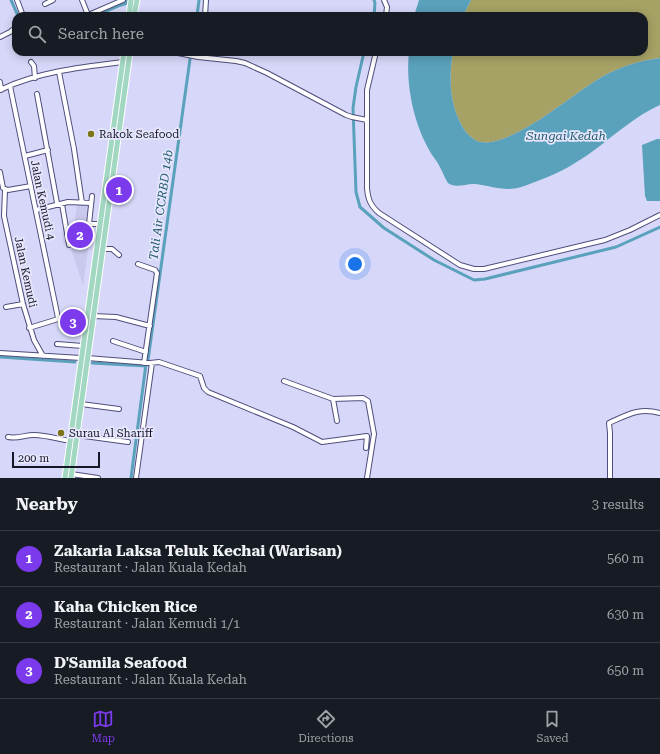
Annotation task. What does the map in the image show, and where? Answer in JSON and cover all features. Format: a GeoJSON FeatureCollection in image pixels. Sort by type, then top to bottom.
{"type":"FeatureCollection","features":[{"type":"Feature","properties":{"kind":"main road"},"geometry":{"type":"LineString","coordinates":[[131,0],[133,12]]}},
{"type":"Feature","properties":{"kind":"main road"},"geometry":{"type":"LineString","coordinates":[[133,12],[137,0]]}},
{"type":"Feature","properties":{"kind":"main road"},"geometry":{"type":"LineString","coordinates":[[84,359],[83,346],[124,56]]}},
{"type":"Feature","properties":{"kind":"main road"},"geometry":{"type":"LineString","coordinates":[[71,476],[81,404],[84,359],[93,316],[129,56]]}},
{"type":"Feature","properties":{"kind":"main road"},"geometry":{"type":"LineString","coordinates":[[118,95],[124,94]]}},
{"type":"Feature","properties":{"kind":"main road"},"geometry":{"type":"LineString","coordinates":[[108,170],[114,170]]}},
{"type":"Feature","properties":{"kind":"main road"},"geometry":{"type":"LineString","coordinates":[[65,478],[83,368]]}},
{"type":"Feature","properties":{"kind":"street"},"geometry":{"type":"LineString","coordinates":[[16,0],[21,12]]}},
{"type":"Feature","properties":{"kind":"street"},"geometry":{"type":"LineString","coordinates":[[45,4],[53,0]]}},
{"type":"Feature","properties":{"kind":"street"},"geometry":{"type":"LineString","coordinates":[[82,0],[86,12]]}},
{"type":"Feature","properties":{"kind":"street"},"geometry":{"type":"LineString","coordinates":[[101,12],[123,0]]}},
{"type":"Feature","properties":{"kind":"street"},"geometry":{"type":"LineString","coordinates":[[205,12],[206,0]]}},
{"type":"Feature","properties":{"kind":"street"},"geometry":{"type":"LineString","coordinates":[[384,0],[386,12]]}},
{"type":"Feature","properties":{"kind":"street"},"geometry":{"type":"LineString","coordinates":[[0,37],[12,30]]}},
{"type":"Feature","properties":{"kind":"street"},"geometry":{"type":"LineString","coordinates":[[192,56],[245,63],[354,118],[367,120]]}},
{"type":"Feature","properties":{"kind":"street"},"geometry":{"type":"LineString","coordinates":[[375,56],[367,90],[367,188],[370,204],[379,213],[465,268],[478,270],[495,267],[582,246],[626,232],[660,215]]}},
{"type":"Feature","properties":{"kind":"street"},"geometry":{"type":"LineString","coordinates":[[31,62],[34,66],[36,78]]}},
{"type":"Feature","properties":{"kind":"street"},"geometry":{"type":"LineString","coordinates":[[0,82],[1,90],[59,72],[123,62]]}},
{"type":"Feature","properties":{"kind":"street"},"geometry":{"type":"LineString","coordinates":[[59,72],[74,148],[82,203]]}},
{"type":"Feature","properties":{"kind":"street","name":"Jalan Kemudi 4"},"geometry":{"type":"LineString","coordinates":[[10,86],[58,318]]}},
{"type":"Feature","properties":{"kind":"street"},"geometry":{"type":"LineString","coordinates":[[37,94],[69,244],[72,242],[73,238]]}},
{"type":"Feature","properties":{"kind":"street"},"geometry":{"type":"LineString","coordinates":[[25,156],[48,150]]}},
{"type":"Feature","properties":{"kind":"street","name":"Jalan Kemudi"},"geometry":{"type":"LineString","coordinates":[[0,172],[3,188],[5,190],[4,216],[23,304],[29,328],[42,356]]}},
{"type":"Feature","properties":{"kind":"street"},"geometry":{"type":"LineString","coordinates":[[5,190],[31,186]]}},
{"type":"Feature","properties":{"kind":"street"},"geometry":{"type":"LineString","coordinates":[[92,196],[89,224],[100,224]]}},
{"type":"Feature","properties":{"kind":"street"},"geometry":{"type":"LineString","coordinates":[[36,210],[68,202],[92,203]]}},
{"type":"Feature","properties":{"kind":"street"},"geometry":{"type":"LineString","coordinates":[[102,249],[112,249],[119,255]]}},
{"type":"Feature","properties":{"kind":"street"},"geometry":{"type":"LineString","coordinates":[[136,478],[148,363],[146,352],[156,272],[138,264]]}},
{"type":"Feature","properties":{"kind":"street"},"geometry":{"type":"LineString","coordinates":[[6,307],[23,304]]}},
{"type":"Feature","properties":{"kind":"street"},"geometry":{"type":"LineString","coordinates":[[29,328],[68,316]]}},
{"type":"Feature","properties":{"kind":"street"},"geometry":{"type":"LineString","coordinates":[[93,316],[116,317],[150,326]]}},
{"type":"Feature","properties":{"kind":"street"},"geometry":{"type":"LineString","coordinates":[[113,341],[146,352]]}},
{"type":"Feature","properties":{"kind":"street"},"geometry":{"type":"LineString","coordinates":[[56,344],[83,346]]}},
{"type":"Feature","properties":{"kind":"street"},"geometry":{"type":"LineString","coordinates":[[0,353],[148,363],[159,362],[200,376],[204,388],[208,392],[293,427],[322,442],[367,436],[366,448]]}},
{"type":"Feature","properties":{"kind":"street"},"geometry":{"type":"LineString","coordinates":[[284,381],[333,399],[365,398],[369,403],[374,434],[367,478]]}},
{"type":"Feature","properties":{"kind":"street"},"geometry":{"type":"LineString","coordinates":[[333,399],[337,421]]}},
{"type":"Feature","properties":{"kind":"street"},"geometry":{"type":"LineString","coordinates":[[81,404],[119,409]]}},
{"type":"Feature","properties":{"kind":"street"},"geometry":{"type":"LineString","coordinates":[[610,478],[609,423],[633,412],[660,413]]}},
{"type":"Feature","properties":{"kind":"street"},"geometry":{"type":"LineString","coordinates":[[8,437],[17,438],[35,435],[70,441]]}},
{"type":"Feature","properties":{"kind":"street"},"geometry":{"type":"LineString","coordinates":[[77,436],[128,442]]}},
{"type":"Feature","properties":{"kind":"street"},"geometry":{"type":"LineString","coordinates":[[71,476],[98,478]]}},
{"type":"Feature","properties":{"kind":"shaded area"},"geometry":{"type":"Polygon","coordinates":[[[471,0],[660,0],[660,58],[636,63],[614,71],[600,78],[524,129],[493,142],[480,142],[471,137],[462,127],[454,107],[451,89],[453,56],[648,56],[648,12],[465,12],[471,0]]]}},
{"type":"Feature","properties":{"kind":"shaded area"},"geometry":{"type":"Polygon","coordinates":[[[95,200],[83,286],[71,249],[77,204],[95,200]]]}},
{"type":"Feature","properties":{"kind":"water"},"geometry":{"type":"Polygon","coordinates":[[[419,0],[471,0],[465,12],[415,12],[419,0]]]}},
{"type":"Feature","properties":{"kind":"water","name":"Sungai Kedah"},"geometry":{"type":"Polygon","coordinates":[[[409,56],[453,56],[451,89],[454,107],[462,127],[471,137],[480,142],[493,142],[524,129],[600,78],[614,71],[636,63],[660,58],[660,105],[634,120],[574,164],[532,183],[512,189],[475,184],[454,186],[448,183],[428,148],[417,122],[410,93],[409,56]]]}},
{"type":"Feature","properties":{"kind":"water"},"geometry":{"type":"Polygon","coordinates":[[[660,139],[660,201],[647,201],[645,196],[642,145],[660,139]]]}},
{"type":"Feature","properties":{"kind":"waterway"},"geometry":{"type":"LineString","coordinates":[[11,0],[16,12]]}},
{"type":"Feature","properties":{"kind":"waterway"},"geometry":{"type":"LineString","coordinates":[[101,12],[133,0]]}},
{"type":"Feature","properties":{"kind":"waterway","name":"Tali Air CCRBD 14b"},"geometry":{"type":"LineString","coordinates":[[198,12],[199,0]]}},
{"type":"Feature","properties":{"kind":"waterway"},"geometry":{"type":"LineString","coordinates":[[374,0],[374,12]]}},
{"type":"Feature","properties":{"kind":"waterway","name":"Tali Air CCRBD 14b"},"geometry":{"type":"LineString","coordinates":[[148,360],[190,56]]}},
{"type":"Feature","properties":{"kind":"waterway"},"geometry":{"type":"LineString","coordinates":[[363,56],[353,108],[356,192],[360,207],[384,228],[434,260],[474,280],[485,279],[616,247],[660,227]]}},
{"type":"Feature","properties":{"kind":"waterway"},"geometry":{"type":"LineString","coordinates":[[0,357],[75,362]]}},
{"type":"Feature","properties":{"kind":"waterway"},"geometry":{"type":"LineString","coordinates":[[92,363],[146,366]]}},
{"type":"Feature","properties":{"kind":"waterway"},"geometry":{"type":"LineString","coordinates":[[131,478],[146,364]]}},
{"type":"Feature","properties":{"kind":"place","name":"Rakok Seafood"},"geometry":{"type":"Point","coordinates":[91,134]}},
{"type":"Feature","properties":{"kind":"place","name":"Zakaria Laksa Teluk Kechai (Warisan)"},"geometry":{"type":"Point","coordinates":[119,190]}},
{"type":"Feature","properties":{"kind":"place","name":"Kaha Chicken Rice"},"geometry":{"type":"Point","coordinates":[80,235]}},
{"type":"Feature","properties":{"kind":"place","name":"D'Samila Seafood"},"geometry":{"type":"Point","coordinates":[73,322]}},
{"type":"Feature","properties":{"kind":"place","name":"Surau Al Shariff"},"geometry":{"type":"Point","coordinates":[61,433]}}]}
